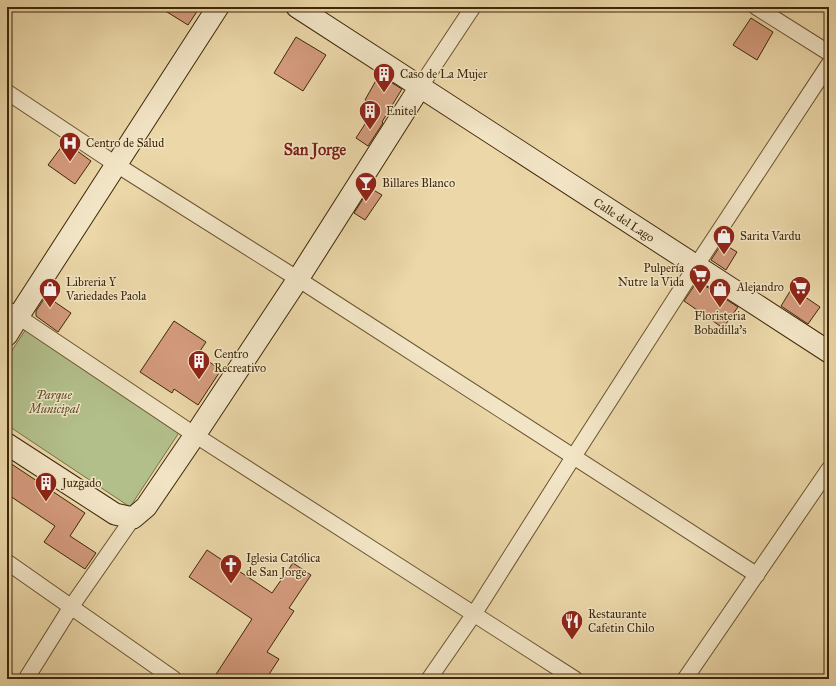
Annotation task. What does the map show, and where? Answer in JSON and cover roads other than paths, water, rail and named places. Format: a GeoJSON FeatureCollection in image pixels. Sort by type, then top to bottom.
{"type":"FeatureCollection","features":[{"type":"Feature","properties":{"kind":"main road"},"geometry":{"type":"LineString","coordinates":[[7,335],[13,313],[117,165],[218,7]]}},
{"type":"Feature","properties":{"kind":"main road","name":"Calle del Lago"},"geometry":{"type":"LineString","coordinates":[[297,7],[829,352]]}},
{"type":"Feature","properties":{"kind":"main road"},"geometry":{"type":"LineString","coordinates":[[7,444],[115,514],[133,518],[146,507],[195,436],[298,279],[420,87]]}},
{"type":"Feature","properties":{"kind":"street"},"geometry":{"type":"LineString","coordinates":[[420,87],[473,7]]}},
{"type":"Feature","properties":{"kind":"street"},"geometry":{"type":"LineString","coordinates":[[756,7],[829,53]]}},
{"type":"Feature","properties":{"kind":"street"},"geometry":{"type":"LineString","coordinates":[[429,679],[474,614],[696,266],[829,64]]}},
{"type":"Feature","properties":{"kind":"street"},"geometry":{"type":"LineString","coordinates":[[7,92],[117,165],[298,279],[757,575]]}},
{"type":"Feature","properties":{"kind":"street"},"geometry":{"type":"LineString","coordinates":[[13,313],[195,436],[574,679]]}},
{"type":"Feature","properties":{"kind":"street"},"geometry":{"type":"LineString","coordinates":[[685,679],[829,469]]}},
{"type":"Feature","properties":{"kind":"street"},"geometry":{"type":"LineString","coordinates":[[26,679],[72,607],[133,518]]}},
{"type":"Feature","properties":{"kind":"street"},"geometry":{"type":"LineString","coordinates":[[7,562],[174,679]]}},
{"type":"Feature","properties":{"kind":"place","name":"Caso de La Mujer"},"geometry":{"type":"Point","coordinates":[384,94]}},
{"type":"Feature","properties":{"kind":"place","name":"Enitel"},"geometry":{"type":"Point","coordinates":[370,130]}},
{"type":"Feature","properties":{"kind":"place","name":"Centro de Salud"},"geometry":{"type":"Point","coordinates":[70,162]}},
{"type":"Feature","properties":{"kind":"place","name":"Billares Blanco"},"geometry":{"type":"Point","coordinates":[366,202]}},
{"type":"Feature","properties":{"kind":"place","name":"Sarita Vardu"},"geometry":{"type":"Point","coordinates":[724,256]}},
{"type":"Feature","properties":{"kind":"place","name":"Pulpería Nutre la Vida"},"geometry":{"type":"Point","coordinates":[700,294]}},
{"type":"Feature","properties":{"kind":"place","name":"Alejandro"},"geometry":{"type":"Point","coordinates":[800,306]}},
{"type":"Feature","properties":{"kind":"place","name":"Libreria Y Variedades Paola"},"geometry":{"type":"Point","coordinates":[50,308]}},
{"type":"Feature","properties":{"kind":"place","name":"Floristeria Bobadilla's"},"geometry":{"type":"Point","coordinates":[720,308]}},
{"type":"Feature","properties":{"kind":"place","name":"Centro Recreativo"},"geometry":{"type":"Point","coordinates":[199,380]}},
{"type":"Feature","properties":{"kind":"place","name":"Juzgado"},"geometry":{"type":"Point","coordinates":[46,502]}},
{"type":"Feature","properties":{"kind":"place","name":"Iglesia Católica de San Jorge"},"geometry":{"type":"Point","coordinates":[231,584]}},
{"type":"Feature","properties":{"kind":"place","name":"Restaurante Cafetin Chilo"},"geometry":{"type":"Point","coordinates":[572,640]}},
{"type":"Feature","properties":{"kind":"district","name":"San Jorge"},"geometry":{"type":"Point","coordinates":[315,149]}},
{"type":"Feature","properties":{"kind":"park label","name":"Parque Municipal"},"geometry":{"type":"Point","coordinates":[54,402]}}]}
